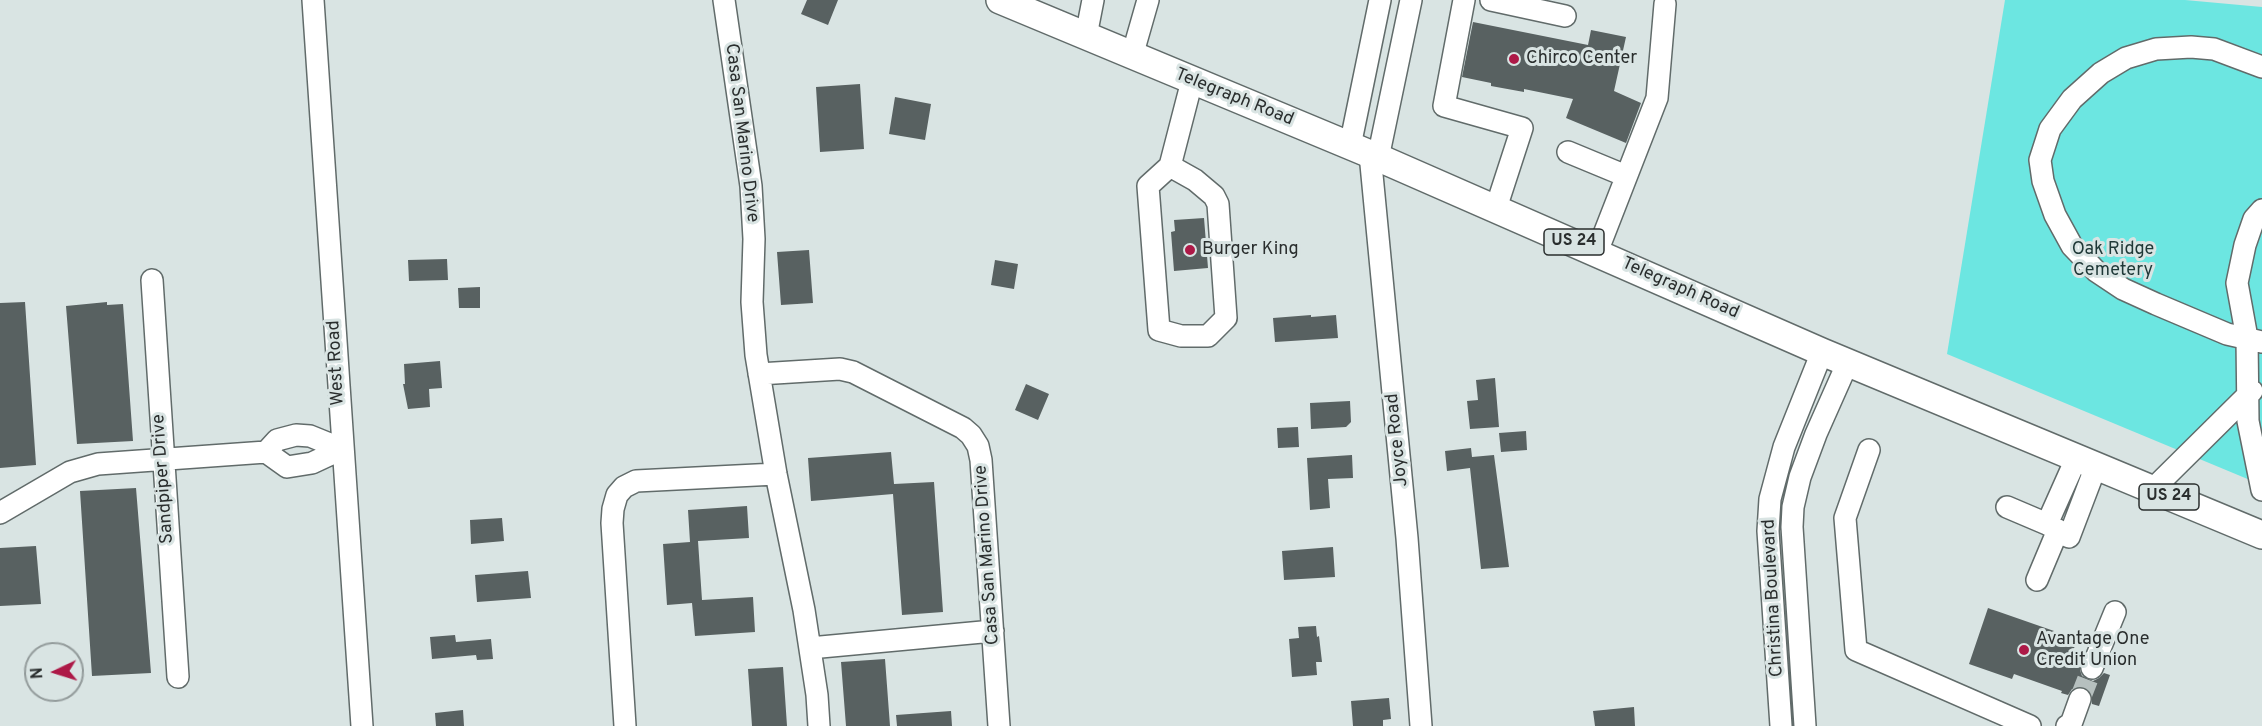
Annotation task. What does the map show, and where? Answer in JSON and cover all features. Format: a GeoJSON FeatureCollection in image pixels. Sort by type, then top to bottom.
{"type":"FeatureCollection","features":[{"type":"Feature","properties":{"kind":"main road","name":"Telegraph Road"},"geometry":{"type":"LineString","coordinates":[[1000,0],[1366,152],[1822,351],[2262,535]]}},
{"type":"Feature","properties":{"kind":"street","name":"West Road"},"geometry":{"type":"LineString","coordinates":[[313,0],[362,726]]}},
{"type":"Feature","properties":{"kind":"street","name":"Casa San Marino Drive"},"geometry":{"type":"LineString","coordinates":[[724,0],[751,186],[754,239],[752,302],[759,374],[810,648],[819,726]]}},
{"type":"Feature","properties":{"kind":"street"},"geometry":{"type":"LineString","coordinates":[[1086,36],[1092,0]]}},
{"type":"Feature","properties":{"kind":"street"},"geometry":{"type":"LineString","coordinates":[[1132,56],[1148,0]]}},
{"type":"Feature","properties":{"kind":"street"},"geometry":{"type":"LineString","coordinates":[[1366,152],[1380,0]]}},
{"type":"Feature","properties":{"kind":"street"},"geometry":{"type":"LineString","coordinates":[[1366,152],[1411,0]]}},
{"type":"Feature","properties":{"kind":"street"},"geometry":{"type":"LineString","coordinates":[[1464,0],[1444,106],[1522,128],[1496,208]]}},
{"type":"Feature","properties":{"kind":"street"},"geometry":{"type":"LineString","coordinates":[[1491,0],[1565,16]]}},
{"type":"Feature","properties":{"kind":"street"},"geometry":{"type":"LineString","coordinates":[[1597,252],[1657,98],[1665,4]]}},
{"type":"Feature","properties":{"kind":"street"},"geometry":{"type":"LineString","coordinates":[[2254,340],[2227,334],[2156,304],[2124,289],[2096,271],[2072,246],[2055,215],[2043,181],[2040,160],[2050,129],[2072,99],[2101,73],[2126,58],[2156,49],[2191,46],[2214,49],[2262,67]]}},
{"type":"Feature","properties":{"kind":"street"},"geometry":{"type":"LineString","coordinates":[[1170,166],[1195,180],[1214,196],[1218,204],[1226,318],[1208,336],[1180,336],[1159,330],[1148,186],[1170,166],[1192,81]]}},
{"type":"Feature","properties":{"kind":"street","name":"Joyce Road"},"geometry":{"type":"LineString","coordinates":[[1366,152],[1407,538],[1421,726]]}},
{"type":"Feature","properties":{"kind":"street"},"geometry":{"type":"LineString","coordinates":[[1568,152],[1626,176]]}},
{"type":"Feature","properties":{"kind":"street"},"geometry":{"type":"LineString","coordinates":[[2262,210],[2254,219],[2245,245],[2237,284],[2254,340],[2248,395],[2248,421],[2262,490]]}},
{"type":"Feature","properties":{"kind":"street","name":"Sandpiper Drive"},"geometry":{"type":"LineString","coordinates":[[152,280],[178,677]]}},
{"type":"Feature","properties":{"kind":"street","name":"Christina Boulevard"},"geometry":{"type":"LineString","coordinates":[[1781,726],[1768,531],[1770,499],[1776,471],[1822,351]]}},
{"type":"Feature","properties":{"kind":"street","name":"Christina Boulevard"},"geometry":{"type":"LineString","coordinates":[[1805,726],[1792,527],[1793,507],[1800,477],[1816,434],[1848,362]]}},
{"type":"Feature","properties":{"kind":"street","name":"Casa San Marino Drive"},"geometry":{"type":"LineString","coordinates":[[759,374],[840,369],[854,372],[963,428],[971,435],[978,446],[981,460],[999,726]]}},
{"type":"Feature","properties":{"kind":"street"},"geometry":{"type":"LineString","coordinates":[[2152,490],[2262,379]]}},
{"type":"Feature","properties":{"kind":"street"},"geometry":{"type":"LineString","coordinates":[[266,452],[277,440],[296,435],[310,436],[342,449]]}},
{"type":"Feature","properties":{"kind":"street"},"geometry":{"type":"LineString","coordinates":[[0,513],[70,472],[85,466],[266,452],[287,467],[312,463],[342,449]]}},
{"type":"Feature","properties":{"kind":"street"},"geometry":{"type":"LineString","coordinates":[[1869,450],[1845,518],[1856,650],[2030,726]]}},
{"type":"Feature","properties":{"kind":"street"},"geometry":{"type":"LineString","coordinates":[[2037,580],[2086,462]]}},
{"type":"Feature","properties":{"kind":"street"},"geometry":{"type":"LineString","coordinates":[[1776,471],[1800,477]]}},
{"type":"Feature","properties":{"kind":"street"},"geometry":{"type":"LineString","coordinates":[[626,726],[612,524],[617,495],[624,487],[636,481],[776,474]]}},
{"type":"Feature","properties":{"kind":"street"},"geometry":{"type":"LineString","coordinates":[[2007,507],[2058,530]]}},
{"type":"Feature","properties":{"kind":"street"},"geometry":{"type":"LineString","coordinates":[[2092,668],[2115,612]]}},
{"type":"Feature","properties":{"kind":"street"},"geometry":{"type":"LineString","coordinates":[[810,648],[993,631]]}},
{"type":"Feature","properties":{"kind":"street"},"geometry":{"type":"LineString","coordinates":[[1778,661],[1800,659]]}},
{"type":"Feature","properties":{"kind":"street"},"geometry":{"type":"LineString","coordinates":[[2067,726],[2071,724],[2080,699]]}},
{"type":"Feature","properties":{"kind":"green space","name":"Oak Ridge Cemetery"},"geometry":{"type":"Polygon","coordinates":[[[2005,0],[2185,0],[2262,7],[2262,485],[1947,354],[2005,0]]]}},
{"type":"Feature","properties":{"kind":"building"},"geometry":{"type":"Polygon","coordinates":[[[807,0],[838,0],[828,25],[801,14],[807,0]]]}},
{"type":"Feature","properties":{"kind":"building"},"geometry":{"type":"Polygon","coordinates":[[[1473,22],[1588,45],[1591,30],[1626,37],[1614,91],[1641,103],[1626,143],[1566,118],[1573,99],[1524,89],[1524,92],[1491,86],[1491,83],[1462,77],[1473,22]]]}},
{"type":"Feature","properties":{"kind":"building"},"geometry":{"type":"Polygon","coordinates":[[[860,84],[864,149],[820,152],[816,87],[860,84]]]}},
{"type":"Feature","properties":{"kind":"building"},"geometry":{"type":"Polygon","coordinates":[[[895,97],[931,104],[925,140],[889,134],[895,97]]]}},
{"type":"Feature","properties":{"kind":"building","name":"Burger King"},"geometry":{"type":"Polygon","coordinates":[[[1204,218],[1208,268],[1174,271],[1171,232],[1175,231],[1174,220],[1204,218]]]}},
{"type":"Feature","properties":{"kind":"building"},"geometry":{"type":"Polygon","coordinates":[[[809,250],[813,303],[781,305],[777,252],[809,250]]]}},
{"type":"Feature","properties":{"kind":"building"},"geometry":{"type":"Polygon","coordinates":[[[447,259],[448,280],[409,281],[408,260],[447,259]]]}},
{"type":"Feature","properties":{"kind":"building"},"geometry":{"type":"Polygon","coordinates":[[[995,260],[1018,264],[1014,289],[991,285],[995,260]]]}},
{"type":"Feature","properties":{"kind":"building"},"geometry":{"type":"Polygon","coordinates":[[[480,287],[480,308],[459,308],[458,288],[480,287]]]}},
{"type":"Feature","properties":{"kind":"building"},"geometry":{"type":"Polygon","coordinates":[[[25,302],[36,465],[0,468],[0,303],[25,302]]]}},
{"type":"Feature","properties":{"kind":"building"},"geometry":{"type":"Polygon","coordinates":[[[107,302],[107,305],[123,304],[133,441],[77,444],[66,306],[107,302]]]}},
{"type":"Feature","properties":{"kind":"building"},"geometry":{"type":"Polygon","coordinates":[[[1311,315],[1311,317],[1336,315],[1338,338],[1275,342],[1273,318],[1311,315]]]}},
{"type":"Feature","properties":{"kind":"building"},"geometry":{"type":"Polygon","coordinates":[[[440,361],[442,388],[429,389],[430,407],[408,409],[403,384],[405,384],[404,364],[440,361]]]}},
{"type":"Feature","properties":{"kind":"building"},"geometry":{"type":"Polygon","coordinates":[[[1495,378],[1499,427],[1470,429],[1467,401],[1478,400],[1476,380],[1495,378]]]}},
{"type":"Feature","properties":{"kind":"building"},"geometry":{"type":"Polygon","coordinates":[[[1026,384],[1049,394],[1038,420],[1015,410],[1026,384]]]}},
{"type":"Feature","properties":{"kind":"building"},"geometry":{"type":"Polygon","coordinates":[[[1350,401],[1351,422],[1346,427],[1311,429],[1310,403],[1350,401]]]}},
{"type":"Feature","properties":{"kind":"building"},"geometry":{"type":"Polygon","coordinates":[[[1298,427],[1299,447],[1278,448],[1277,428],[1298,427]]]}},
{"type":"Feature","properties":{"kind":"building"},"geometry":{"type":"Polygon","coordinates":[[[1526,431],[1527,450],[1501,452],[1499,433],[1526,431]]]}},
{"type":"Feature","properties":{"kind":"building"},"geometry":{"type":"Polygon","coordinates":[[[1471,448],[1472,457],[1494,455],[1509,567],[1481,569],[1470,468],[1447,471],[1445,451],[1471,448]]]}},
{"type":"Feature","properties":{"kind":"building"},"geometry":{"type":"Polygon","coordinates":[[[891,452],[894,484],[934,482],[943,612],[902,615],[893,494],[811,501],[808,458],[891,452]]]}},
{"type":"Feature","properties":{"kind":"building"},"geometry":{"type":"Polygon","coordinates":[[[1352,455],[1353,478],[1328,479],[1330,508],[1310,510],[1307,458],[1352,455]]]}},
{"type":"Feature","properties":{"kind":"building"},"geometry":{"type":"Polygon","coordinates":[[[136,488],[151,673],[92,676],[80,491],[136,488]]]}},
{"type":"Feature","properties":{"kind":"building"},"geometry":{"type":"Polygon","coordinates":[[[747,506],[749,538],[698,541],[702,600],[753,597],[755,632],[695,636],[692,603],[667,605],[663,544],[690,542],[688,510],[747,506]]]}},
{"type":"Feature","properties":{"kind":"building"},"geometry":{"type":"Polygon","coordinates":[[[502,518],[504,541],[471,544],[470,520],[502,518]]]}},
{"type":"Feature","properties":{"kind":"building"},"geometry":{"type":"Polygon","coordinates":[[[36,546],[41,604],[0,606],[0,548],[36,546]]]}},
{"type":"Feature","properties":{"kind":"building"},"geometry":{"type":"Polygon","coordinates":[[[1333,547],[1335,577],[1284,580],[1282,551],[1333,547]]]}},
{"type":"Feature","properties":{"kind":"building"},"geometry":{"type":"Polygon","coordinates":[[[528,571],[531,598],[477,602],[475,575],[528,571]]]}},
{"type":"Feature","properties":{"kind":"building","name":"Avantage One Credit Union"},"geometry":{"type":"Polygon","coordinates":[[[1988,608],[2077,639],[2070,661],[2080,664],[2082,676],[2093,681],[2104,673],[2110,675],[2099,706],[2092,704],[2090,691],[2084,687],[2072,689],[2068,695],[2014,674],[2012,679],[1969,664],[1988,608]]]}},
{"type":"Feature","properties":{"kind":"building"},"geometry":{"type":"Polygon","coordinates":[[[1316,626],[1322,662],[1316,662],[1317,675],[1292,677],[1289,639],[1299,638],[1298,627],[1316,626]]]}},
{"type":"Feature","properties":{"kind":"building"},"geometry":{"type":"Polygon","coordinates":[[[455,635],[456,642],[491,639],[493,659],[477,660],[476,655],[432,659],[430,637],[455,635]]]}},
{"type":"Feature","properties":{"kind":"building"},"geometry":{"type":"Polygon","coordinates":[[[885,659],[890,726],[846,726],[841,662],[885,659]]]}},
{"type":"Feature","properties":{"kind":"building"},"geometry":{"type":"Polygon","coordinates":[[[783,667],[787,726],[752,726],[748,669],[783,667]]]}},
{"type":"Feature","properties":{"kind":"building"},"geometry":{"type":"Polygon","coordinates":[[[1389,698],[1391,719],[1383,720],[1383,726],[1353,726],[1351,701],[1389,698]]]}},
{"type":"Feature","properties":{"kind":"building"},"geometry":{"type":"Polygon","coordinates":[[[1634,707],[1635,726],[1595,726],[1593,711],[1634,707]]]}},
{"type":"Feature","properties":{"kind":"building"},"geometry":{"type":"Polygon","coordinates":[[[463,710],[464,726],[436,726],[435,713],[463,710]]]}},
{"type":"Feature","properties":{"kind":"building"},"geometry":{"type":"Polygon","coordinates":[[[951,711],[952,726],[897,726],[896,715],[951,711]]]}},
{"type":"Feature","properties":{"kind":"tunnel"},"geometry":{"type":"LineString","coordinates":[[2080,699],[2092,668]]}},
{"type":"Feature","properties":{"kind":"place","name":"Chirco Center"},"geometry":{"type":"Point","coordinates":[1514,59]}},
{"type":"Feature","properties":{"kind":"place","name":"Burger King"},"geometry":{"type":"Point","coordinates":[1190,250]}},
{"type":"Feature","properties":{"kind":"place","name":"Avantage One Credit Union"},"geometry":{"type":"Point","coordinates":[2024,650]}}]}
